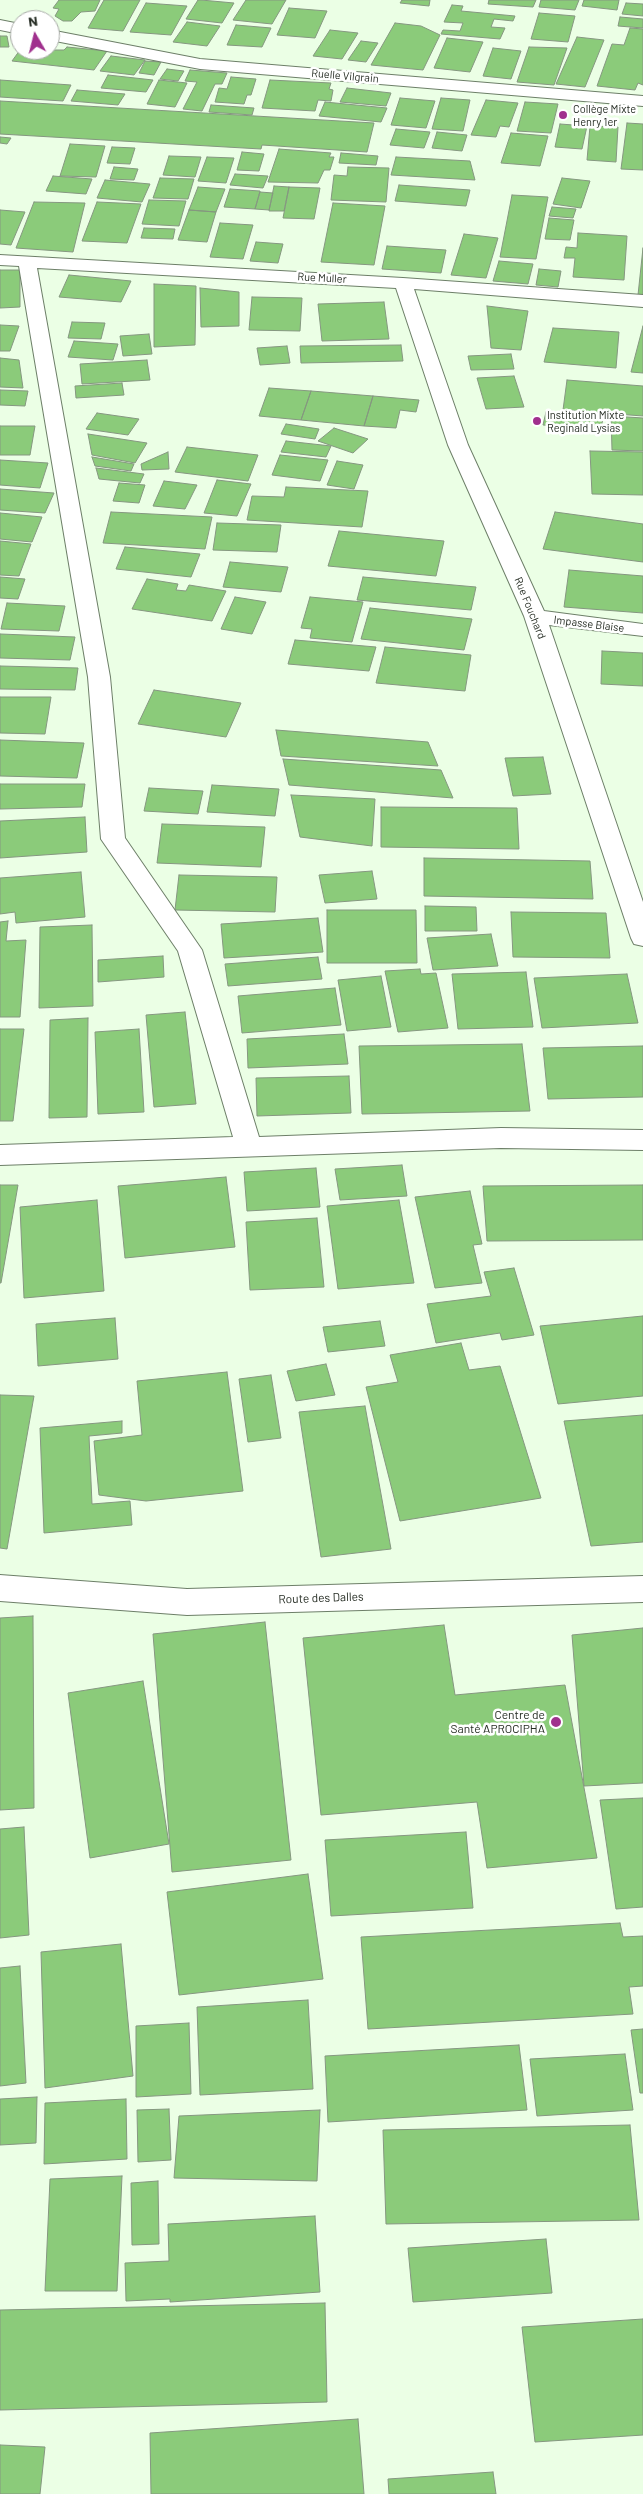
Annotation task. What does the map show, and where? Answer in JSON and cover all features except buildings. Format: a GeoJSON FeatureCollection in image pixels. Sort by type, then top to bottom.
{"type":"FeatureCollection","features":[{"type":"Feature","properties":{"kind":"street","name":"Ruelle Vilgrain"},"geometry":{"type":"LineString","coordinates":[[60,37],[200,64],[643,101]]}},
{"type":"Feature","properties":{"kind":"street","name":"Rue Muller"},"geometry":{"type":"LineString","coordinates":[[0,260],[403,283],[643,301]]}},
{"type":"Feature","properties":{"kind":"street"},"geometry":{"type":"LineString","coordinates":[[27,262],[99,678],[113,839],[190,950],[248,1146]]}},
{"type":"Feature","properties":{"kind":"street","name":"Rue Fouchard"},"geometry":{"type":"LineString","coordinates":[[403,283],[458,445],[535,616],[643,938]]}},
{"type":"Feature","properties":{"kind":"street","name":"Impasse Blaise"},"geometry":{"type":"LineString","coordinates":[[535,616],[564,622],[643,630]]}},
{"type":"Feature","properties":{"kind":"street"},"geometry":{"type":"LineString","coordinates":[[0,1155],[501,1138],[643,1140]]}},
{"type":"Feature","properties":{"kind":"street","name":"Route des Dalles"},"geometry":{"type":"LineString","coordinates":[[0,1588],[187,1602],[643,1589]]}},
{"type":"Feature","properties":{"kind":"place","name":"Collège Mixte Henry 1er"},"geometry":{"type":"Point","coordinates":[563,115]}},
{"type":"Feature","properties":{"kind":"place","name":"Institution Mixte Reginald Lysias"},"geometry":{"type":"Point","coordinates":[537,421]}},
{"type":"Feature","properties":{"kind":"place","name":"Centre de Santé APROCIPHA"},"geometry":{"type":"Point","coordinates":[556,1722]}}]}
